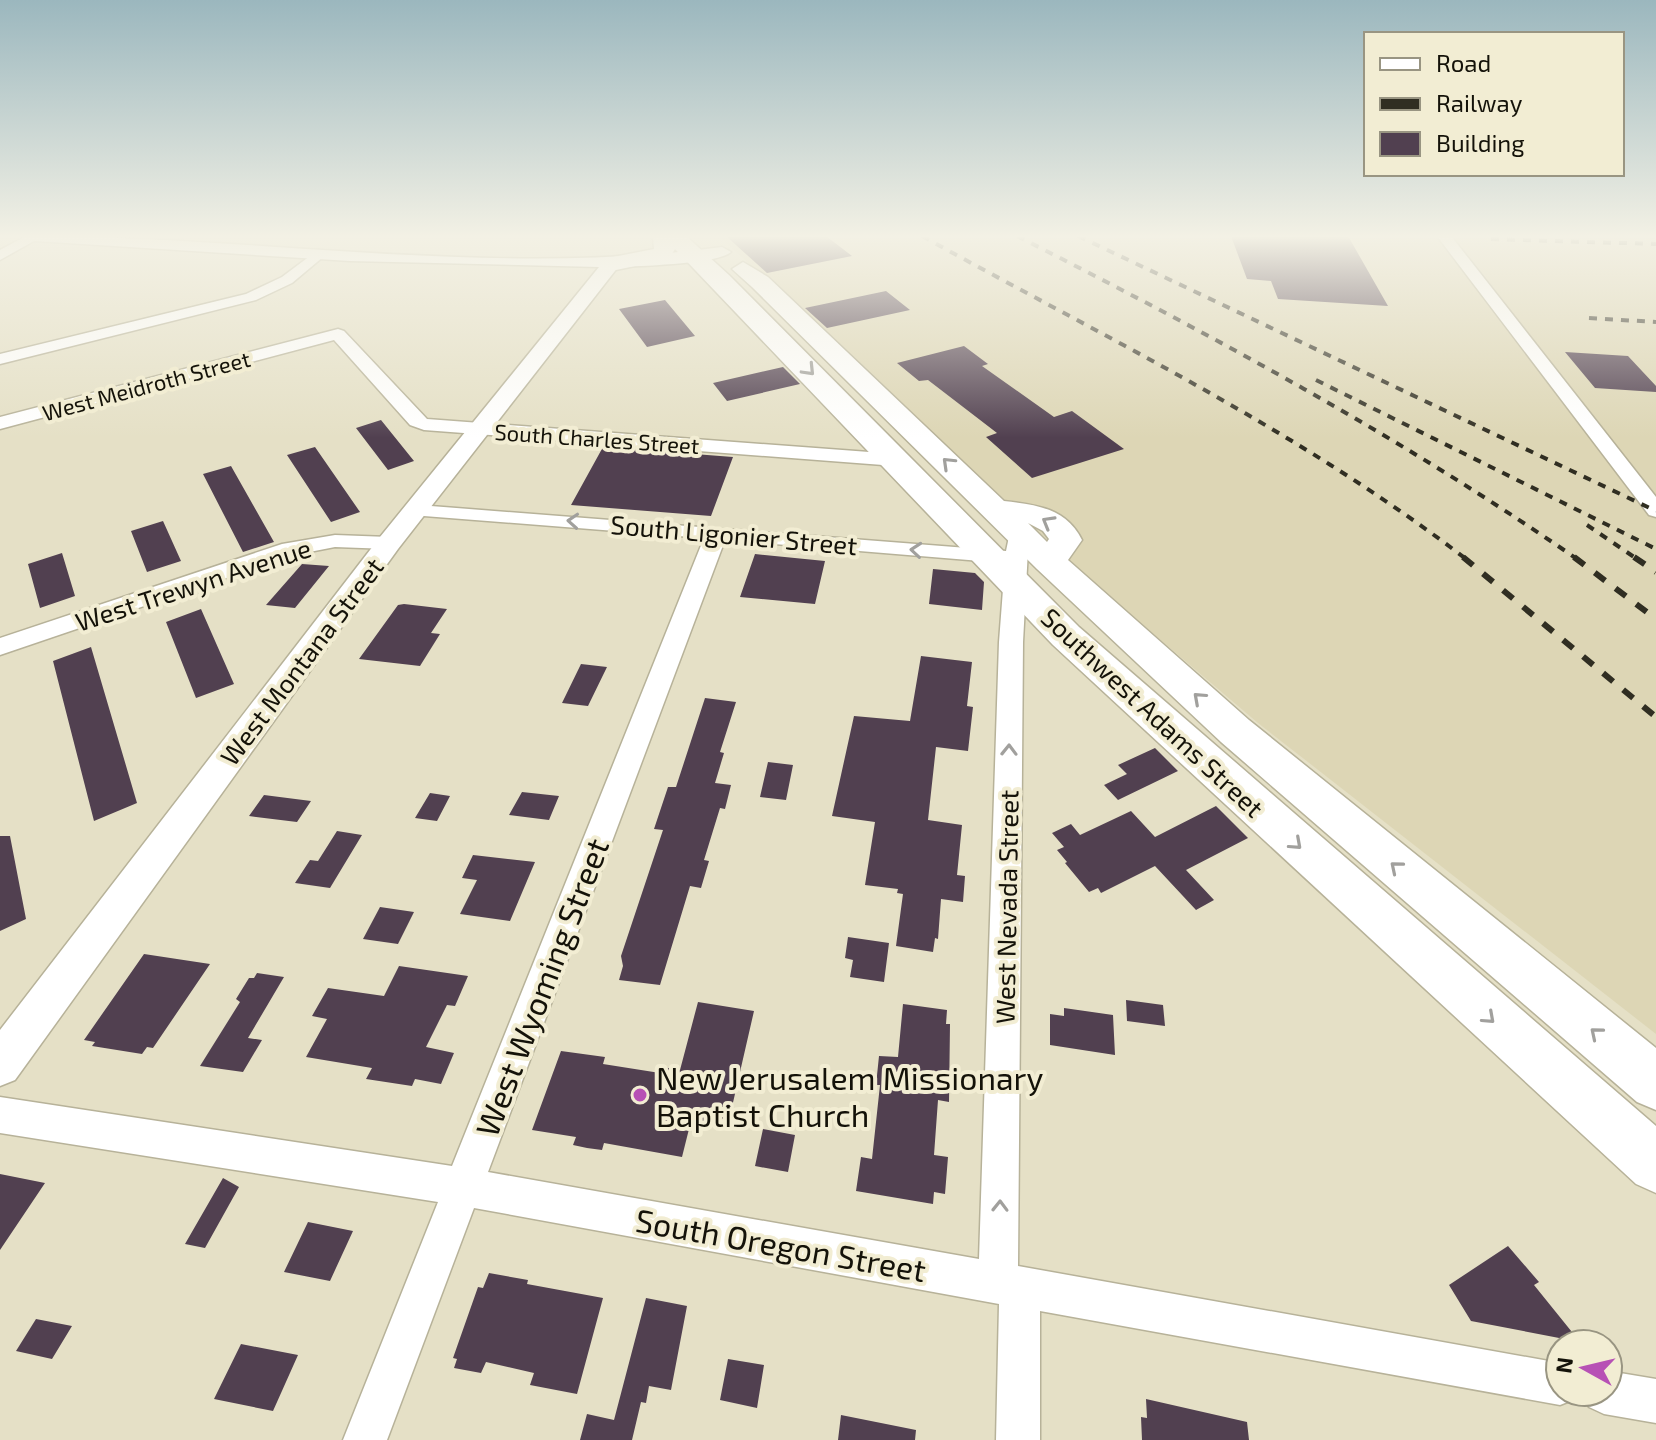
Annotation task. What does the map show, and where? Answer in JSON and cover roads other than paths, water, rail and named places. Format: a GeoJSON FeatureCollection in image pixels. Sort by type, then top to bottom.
{"type":"FeatureCollection","features":[{"type":"Feature","properties":{"kind":"main road","name":"Southwest Adams Street"},"geometry":{"type":"LineString","coordinates":[[750,303],[896,460],[1014,550],[1235,731],[1656,1083]]}},
{"type":"Feature","properties":{"kind":"main road","name":"Southwest Adams Street"},"geometry":{"type":"LineString","coordinates":[[780,303],[1014,550],[1066,636],[1656,1164]]}},
{"type":"Feature","properties":{"kind":"street"},"geometry":{"type":"LineString","coordinates":[[0,359],[226,303]]}},
{"type":"Feature","properties":{"kind":"street","name":"West Montana Street"},"geometry":{"type":"LineString","coordinates":[[0,1065],[389,543],[418,511],[579,303]]}},
{"type":"Feature","properties":{"kind":"street"},"geometry":{"type":"LineString","coordinates":[[1496,303],[1656,511]]}},
{"type":"Feature","properties":{"kind":"street","name":"South Charles Street"},"geometry":{"type":"LineString","coordinates":[[338,334],[416,421],[424,424],[896,460]]}},
{"type":"Feature","properties":{"kind":"street","name":"West Meidroth Street"},"geometry":{"type":"LineString","coordinates":[[0,423],[338,334]]}},
{"type":"Feature","properties":{"kind":"street","name":"South Ligonier Street"},"geometry":{"type":"LineString","coordinates":[[418,511],[717,533],[1014,550]]}},
{"type":"Feature","properties":{"kind":"street","name":"West Wyoming Street"},"geometry":{"type":"LineString","coordinates":[[365,1440],[717,533]]}},
{"type":"Feature","properties":{"kind":"street","name":"West Trewyn Avenue"},"geometry":{"type":"LineString","coordinates":[[0,647],[290,549],[335,541],[389,543]]}},
{"type":"Feature","properties":{"kind":"street","name":"West Nevada Street"},"geometry":{"type":"LineString","coordinates":[[1014,550],[1009,1286],[1018,1440]]}},
{"type":"Feature","properties":{"kind":"street"},"geometry":{"type":"LineString","coordinates":[[1011,642],[1028,632],[1066,636]]}},
{"type":"Feature","properties":{"kind":"street","name":"South Oregon Street"},"geometry":{"type":"LineString","coordinates":[[0,1115],[463,1187],[1544,1381]]}},
{"type":"Feature","properties":{"kind":"street"},"geometry":{"type":"LineString","coordinates":[[1624,1395],[1656,1401]]}},
{"type":"Feature","properties":{"kind":"railway"},"geometry":{"type":"LineString","coordinates":[[1046,303],[1269,427],[1402,512],[1466,559]]}},
{"type":"Feature","properties":{"kind":"railway"},"geometry":{"type":"LineString","coordinates":[[1146,303],[1303,388],[1442,470],[1577,559]]}},
{"type":"Feature","properties":{"kind":"railway"},"geometry":{"type":"LineString","coordinates":[[1219,303],[1656,511]]}},
{"type":"Feature","properties":{"kind":"railway"},"geometry":{"type":"LineString","coordinates":[[1589,318],[1656,322]]}},
{"type":"Feature","properties":{"kind":"railway"},"geometry":{"type":"LineString","coordinates":[[1316,380],[1656,549]]}},
{"type":"Feature","properties":{"kind":"railway"},"geometry":{"type":"LineString","coordinates":[[1587,525],[1637,559]]}},
{"type":"Feature","properties":{"kind":"railway"},"geometry":{"type":"LineString","coordinates":[[1463,557],[1656,717]]}},
{"type":"Feature","properties":{"kind":"railway"},"geometry":{"type":"LineString","coordinates":[[1574,557],[1656,619]]}},
{"type":"Feature","properties":{"kind":"railway"},"geometry":{"type":"LineString","coordinates":[[1634,557],[1656,572]]}},
{"type":"Feature","properties":{"kind":"place","name":"New Jerusalem Missionary Baptist Church"},"geometry":{"type":"Point","coordinates":[640,1095]}}]}
